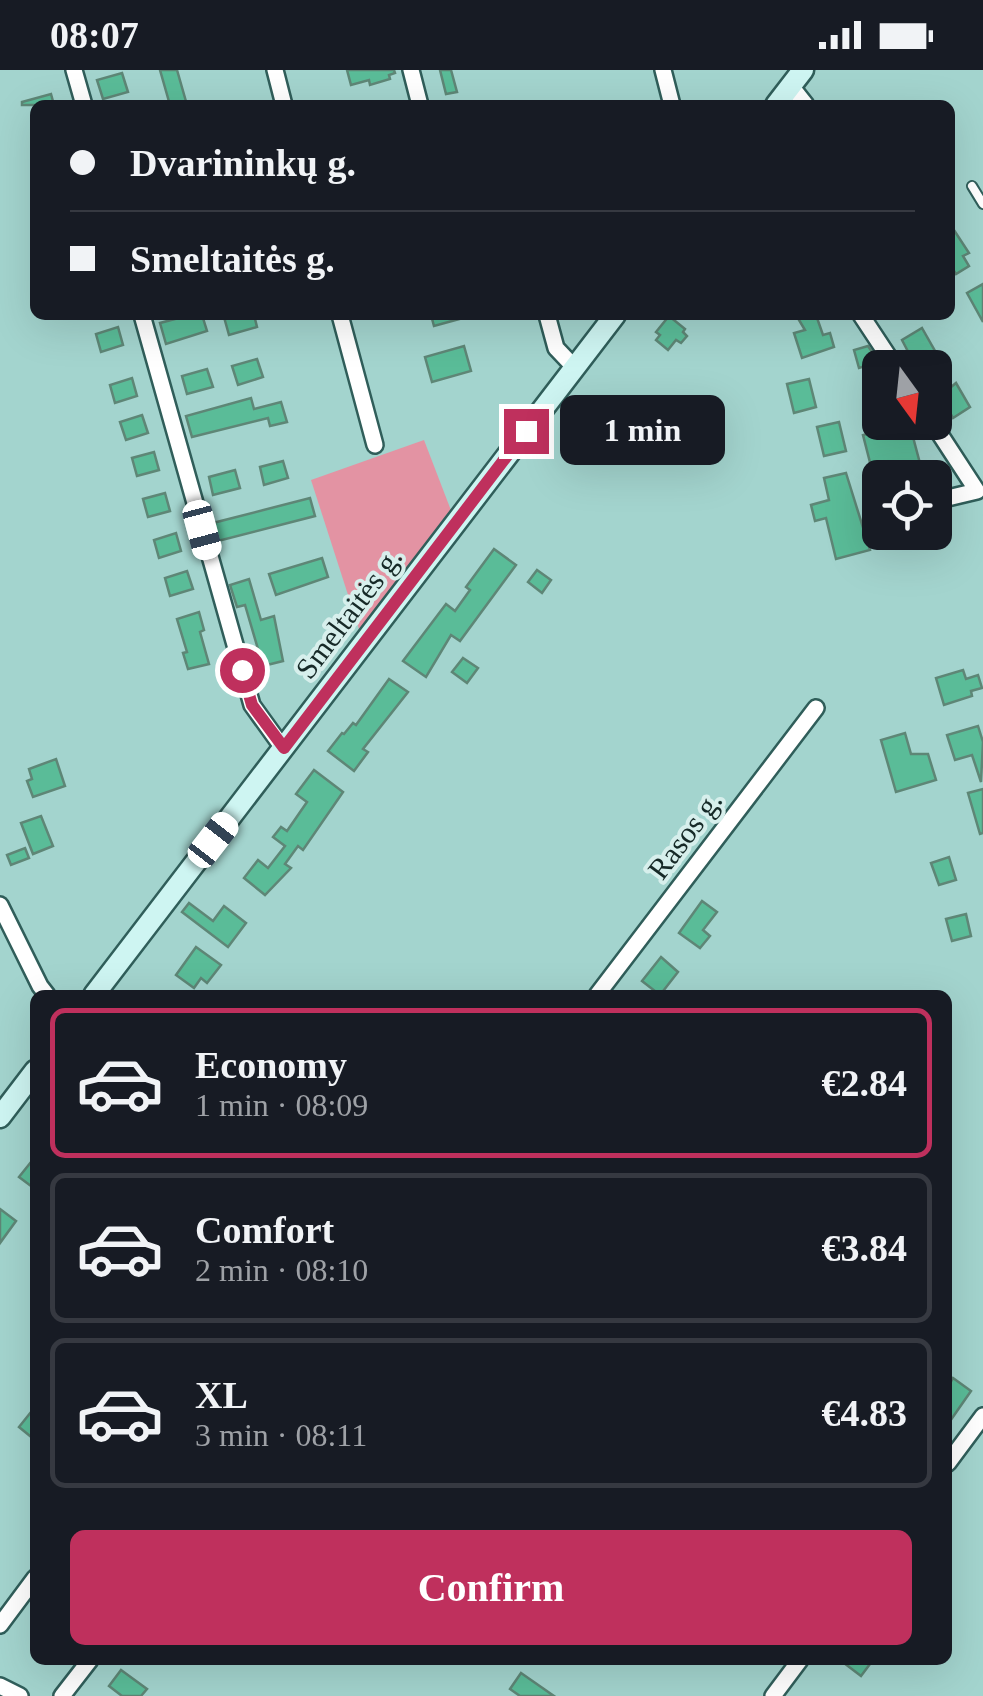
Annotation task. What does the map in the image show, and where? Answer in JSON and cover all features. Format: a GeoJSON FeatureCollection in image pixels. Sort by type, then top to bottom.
{"type":"FeatureCollection","features":[{"type":"Feature","properties":{"kind":"main road"},"geometry":{"type":"LineString","coordinates":[[780,100],[797,78]]}},
{"type":"Feature","properties":{"kind":"main road","name":"Smeltaitės g."},"geometry":{"type":"LineString","coordinates":[[98,990],[611,320]]}},
{"type":"Feature","properties":{"kind":"main road"},"geometry":{"type":"LineString","coordinates":[[0,1117],[30,1078]]}},
{"type":"Feature","properties":{"kind":"street"},"geometry":{"type":"LineString","coordinates":[[74,70],[83,100]]}},
{"type":"Feature","properties":{"kind":"street"},"geometry":{"type":"LineString","coordinates":[[275,70],[283,100]]}},
{"type":"Feature","properties":{"kind":"street"},"geometry":{"type":"LineString","coordinates":[[410,70],[419,100]]}},
{"type":"Feature","properties":{"kind":"street"},"geometry":{"type":"LineString","coordinates":[[662,70],[671,100]]}},
{"type":"Feature","properties":{"kind":"street"},"geometry":{"type":"LineString","coordinates":[[143,320],[252,705],[284,748]]}},
{"type":"Feature","properties":{"kind":"street"},"geometry":{"type":"LineString","coordinates":[[341,320],[375,445]]}},
{"type":"Feature","properties":{"kind":"street"},"geometry":{"type":"LineString","coordinates":[[548,320],[556,348],[575,368]]}},
{"type":"Feature","properties":{"kind":"street"},"geometry":{"type":"LineString","coordinates":[[864,320],[884,350]]}},
{"type":"Feature","properties":{"kind":"street"},"geometry":{"type":"LineString","coordinates":[[944,440],[977,491],[952,498]]}},
{"type":"Feature","properties":{"kind":"street","name":"Rasos g."},"geometry":{"type":"LineString","coordinates":[[602,990],[816,708]]}},
{"type":"Feature","properties":{"kind":"street"},"geometry":{"type":"LineString","coordinates":[[0,905],[43,990]]}},
{"type":"Feature","properties":{"kind":"street"},"geometry":{"type":"LineString","coordinates":[[952,1459],[983,1416]]}},
{"type":"Feature","properties":{"kind":"street"},"geometry":{"type":"LineString","coordinates":[[0,1625],[30,1585]]}},
{"type":"Feature","properties":{"kind":"street"},"geometry":{"type":"LineString","coordinates":[[62,1696],[86,1665]]}},
{"type":"Feature","properties":{"kind":"street"},"geometry":{"type":"LineString","coordinates":[[773,1696],[796,1665]]}},
{"type":"Feature","properties":{"kind":"street"},"geometry":{"type":"LineString","coordinates":[[0,1686],[20,1696]]}},
{"type":"Feature","properties":{"kind":"lane"},"geometry":{"type":"LineString","coordinates":[[972,186],[983,204]]}},
{"type":"Feature","properties":{"kind":"shaded area"},"geometry":{"type":"Polygon","coordinates":[[[424,440],[452,513],[360,632],[311,480],[424,440]]]}},
{"type":"Feature","properties":{"kind":"building"},"geometry":{"type":"Polygon","coordinates":[[[160,70],[177,70],[186,100],[169,100],[160,70]]]}},
{"type":"Feature","properties":{"kind":"building"},"geometry":{"type":"Polygon","coordinates":[[[347,70],[395,73],[389,75],[390,79],[370,85],[369,80],[351,85],[347,70]]]}},
{"type":"Feature","properties":{"kind":"building"},"geometry":{"type":"Polygon","coordinates":[[[440,70],[451,70],[457,92],[446,94],[440,70]]]}},
{"type":"Feature","properties":{"kind":"building"},"geometry":{"type":"Polygon","coordinates":[[[122,73],[128,92],[103,99],[97,80],[122,73]]]}},
{"type":"Feature","properties":{"kind":"building"},"geometry":{"type":"Polygon","coordinates":[[[51,94],[53,100],[30,100],[30,105],[22,102],[51,94]]]}},
{"type":"Feature","properties":{"kind":"building"},"geometry":{"type":"Polygon","coordinates":[[[955,232],[969,253],[963,256],[969,266],[956,274],[955,232]]]}},
{"type":"Feature","properties":{"kind":"building"},"geometry":{"type":"Polygon","coordinates":[[[983,284],[983,322],[967,293],[983,284]]]}},
{"type":"Feature","properties":{"kind":"building"},"geometry":{"type":"Polygon","coordinates":[[[204,320],[207,331],[166,344],[160,323],[204,320]]]}},
{"type":"Feature","properties":{"kind":"building"},"geometry":{"type":"Polygon","coordinates":[[[225,320],[255,320],[257,327],[229,335],[225,320]]]}},
{"type":"Feature","properties":{"kind":"building"},"geometry":{"type":"Polygon","coordinates":[[[432,320],[456,320],[434,326],[432,320]]]}},
{"type":"Feature","properties":{"kind":"building"},"geometry":{"type":"Polygon","coordinates":[[[666,320],[674,320],[687,336],[681,343],[676,340],[668,350],[656,340],[660,335],[656,332],[666,320]]]}},
{"type":"Feature","properties":{"kind":"building"},"geometry":{"type":"Polygon","coordinates":[[[799,320],[818,320],[823,335],[830,333],[834,347],[802,358],[794,333],[805,330],[799,320]]]}},
{"type":"Feature","properties":{"kind":"building"},"geometry":{"type":"Polygon","coordinates":[[[118,327],[123,345],[101,352],[96,334],[118,327]]]}},
{"type":"Feature","properties":{"kind":"building"},"geometry":{"type":"Polygon","coordinates":[[[922,328],[934,350],[907,350],[902,340],[922,328]]]}},
{"type":"Feature","properties":{"kind":"building"},"geometry":{"type":"Polygon","coordinates":[[[464,346],[471,371],[432,382],[425,357],[464,346]]]}},
{"type":"Feature","properties":{"kind":"building"},"geometry":{"type":"Polygon","coordinates":[[[868,346],[871,350],[862,350],[862,367],[859,368],[854,350],[868,346]]]}},
{"type":"Feature","properties":{"kind":"building"},"geometry":{"type":"Polygon","coordinates":[[[257,359],[263,377],[238,385],[232,366],[257,359]]]}},
{"type":"Feature","properties":{"kind":"building"},"geometry":{"type":"Polygon","coordinates":[[[207,369],[213,387],[187,394],[182,376],[207,369]]]}},
{"type":"Feature","properties":{"kind":"building"},"geometry":{"type":"Polygon","coordinates":[[[132,378],[137,396],[115,403],[110,385],[132,378]]]}},
{"type":"Feature","properties":{"kind":"building"},"geometry":{"type":"Polygon","coordinates":[[[809,379],[816,407],[794,413],[787,384],[809,379]]]}},
{"type":"Feature","properties":{"kind":"building"},"geometry":{"type":"Polygon","coordinates":[[[956,383],[970,407],[953,418],[952,416],[952,386],[956,383]]]}},
{"type":"Feature","properties":{"kind":"building"},"geometry":{"type":"Polygon","coordinates":[[[251,398],[254,409],[281,402],[287,422],[270,426],[268,418],[192,437],[186,416],[251,398]]]}},
{"type":"Feature","properties":{"kind":"building"},"geometry":{"type":"Polygon","coordinates":[[[142,415],[148,433],[126,440],[120,422],[142,415]]]}},
{"type":"Feature","properties":{"kind":"building"},"geometry":{"type":"Polygon","coordinates":[[[839,422],[846,451],[824,456],[817,427],[839,422]]]}},
{"type":"Feature","properties":{"kind":"building"},"geometry":{"type":"Polygon","coordinates":[[[864,440],[914,440],[919,460],[869,460],[864,440]]]}},
{"type":"Feature","properties":{"kind":"building"},"geometry":{"type":"Polygon","coordinates":[[[154,452],[159,470],[137,476],[132,458],[154,452]]]}},
{"type":"Feature","properties":{"kind":"building"},"geometry":{"type":"Polygon","coordinates":[[[283,461],[288,478],[264,485],[260,467],[283,461]]]}},
{"type":"Feature","properties":{"kind":"building"},"geometry":{"type":"Polygon","coordinates":[[[235,470],[240,488],[213,495],[209,477],[235,470]]]}},
{"type":"Feature","properties":{"kind":"building"},"geometry":{"type":"Polygon","coordinates":[[[846,473],[862,524],[862,550],[870,550],[836,559],[826,518],[815,521],[811,505],[829,500],[824,478],[846,473]]]}},
{"type":"Feature","properties":{"kind":"building"},"geometry":{"type":"Polygon","coordinates":[[[165,493],[170,511],[148,517],[143,499],[165,493]]]}},
{"type":"Feature","properties":{"kind":"building"},"geometry":{"type":"Polygon","coordinates":[[[310,498],[315,516],[218,541],[213,523],[310,498]]]}},
{"type":"Feature","properties":{"kind":"building"},"geometry":{"type":"Polygon","coordinates":[[[176,533],[181,551],[159,558],[154,540],[176,533]]]}},
{"type":"Feature","properties":{"kind":"building"},"geometry":{"type":"Polygon","coordinates":[[[494,549],[516,565],[460,641],[451,635],[426,677],[403,661],[446,604],[455,611],[470,590],[466,587],[494,549]]]}},
{"type":"Feature","properties":{"kind":"building"},"geometry":{"type":"Polygon","coordinates":[[[322,558],[328,577],[276,595],[269,574],[322,558]]]}},
{"type":"Feature","properties":{"kind":"building"},"geometry":{"type":"Polygon","coordinates":[[[537,570],[551,580],[542,593],[528,582],[537,570]]]}},
{"type":"Feature","properties":{"kind":"building"},"geometry":{"type":"Polygon","coordinates":[[[187,571],[193,589],[170,596],[165,578],[187,571]]]}},
{"type":"Feature","properties":{"kind":"building"},"geometry":{"type":"Polygon","coordinates":[[[249,579],[261,620],[274,616],[283,661],[263,666],[245,605],[237,607],[230,585],[249,579]]]}},
{"type":"Feature","properties":{"kind":"building"},"geometry":{"type":"Polygon","coordinates":[[[199,612],[209,664],[188,669],[177,619],[199,612]]]}},
{"type":"Feature","properties":{"kind":"building"},"geometry":{"type":"Polygon","coordinates":[[[463,658],[478,668],[467,683],[452,672],[463,658]]]}},
{"type":"Feature","properties":{"kind":"building"},"geometry":{"type":"Polygon","coordinates":[[[963,670],[966,679],[978,675],[982,688],[971,691],[972,696],[944,705],[936,678],[963,670]]]}},
{"type":"Feature","properties":{"kind":"building"},"geometry":{"type":"Polygon","coordinates":[[[389,679],[408,692],[363,749],[368,752],[354,771],[328,751],[342,733],[353,723],[356,725],[389,679]]]}},
{"type":"Feature","properties":{"kind":"building"},"geometry":{"type":"Polygon","coordinates":[[[978,726],[983,742],[981,782],[972,755],[955,760],[947,735],[978,726]]]}},
{"type":"Feature","properties":{"kind":"building"},"geometry":{"type":"Polygon","coordinates":[[[905,733],[911,754],[928,754],[936,780],[896,792],[881,740],[905,733]]]}},
{"type":"Feature","properties":{"kind":"building"},"geometry":{"type":"Polygon","coordinates":[[[56,759],[65,786],[33,797],[27,781],[32,779],[29,769],[56,759]]]}},
{"type":"Feature","properties":{"kind":"building"},"geometry":{"type":"Polygon","coordinates":[[[314,770],[343,792],[303,850],[298,846],[285,864],[291,868],[265,895],[244,878],[258,860],[268,868],[285,846],[273,837],[281,827],[287,831],[307,802],[296,794],[314,770]]]}},
{"type":"Feature","properties":{"kind":"building"},"geometry":{"type":"Polygon","coordinates":[[[983,789],[983,833],[980,834],[968,793],[983,789]]]}},
{"type":"Feature","properties":{"kind":"building"},"geometry":{"type":"Polygon","coordinates":[[[41,816],[53,846],[33,854],[21,823],[41,816]]]}},
{"type":"Feature","properties":{"kind":"building"},"geometry":{"type":"Polygon","coordinates":[[[25,848],[29,858],[11,865],[7,855],[25,848]]]}},
{"type":"Feature","properties":{"kind":"building"},"geometry":{"type":"Polygon","coordinates":[[[949,857],[956,880],[939,885],[931,863],[949,857]]]}},
{"type":"Feature","properties":{"kind":"building"},"geometry":{"type":"Polygon","coordinates":[[[702,901],[717,912],[703,930],[710,936],[700,948],[679,933],[702,901]]]}},
{"type":"Feature","properties":{"kind":"building"},"geometry":{"type":"Polygon","coordinates":[[[189,903],[213,921],[224,906],[246,923],[228,947],[182,912],[189,903]]]}},
{"type":"Feature","properties":{"kind":"building"},"geometry":{"type":"Polygon","coordinates":[[[966,914],[971,936],[952,941],[946,919],[966,914]]]}},
{"type":"Feature","properties":{"kind":"building"},"geometry":{"type":"Polygon","coordinates":[[[196,947],[221,965],[207,983],[201,978],[194,988],[176,975],[196,947]]]}},
{"type":"Feature","properties":{"kind":"building"},"geometry":{"type":"Polygon","coordinates":[[[661,957],[678,972],[664,990],[654,990],[642,981],[661,957]]]}},
{"type":"Feature","properties":{"kind":"building"},"geometry":{"type":"Polygon","coordinates":[[[30,1163],[30,1185],[19,1177],[30,1163]]]}},
{"type":"Feature","properties":{"kind":"building"},"geometry":{"type":"Polygon","coordinates":[[[0,1209],[16,1221],[0,1243],[0,1209]]]}},
{"type":"Feature","properties":{"kind":"building"},"geometry":{"type":"Polygon","coordinates":[[[952,1380],[971,1391],[952,1418],[952,1380]]]}},
{"type":"Feature","properties":{"kind":"building"},"geometry":{"type":"Polygon","coordinates":[[[30,1413],[30,1436],[19,1427],[30,1413]]]}},
{"type":"Feature","properties":{"kind":"building"},"geometry":{"type":"Polygon","coordinates":[[[847,1665],[869,1665],[861,1676],[847,1665]]]}},
{"type":"Feature","properties":{"kind":"building"},"geometry":{"type":"Polygon","coordinates":[[[121,1670],[147,1689],[141,1696],[122,1696],[109,1686],[121,1670]]]}},
{"type":"Feature","properties":{"kind":"building"},"geometry":{"type":"Polygon","coordinates":[[[521,1673],[554,1696],[520,1696],[510,1689],[521,1673]]]}},
{"type":"Feature","properties":{"kind":"route"},"geometry":{"type":"LineString","coordinates":[[242,670],[252,705],[284,748],[526,431]]}}]}
